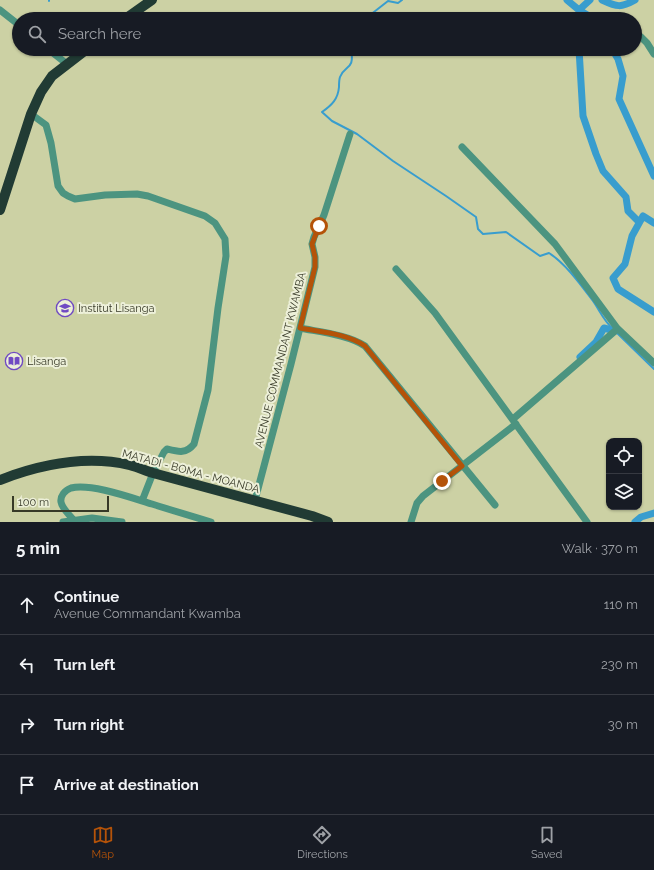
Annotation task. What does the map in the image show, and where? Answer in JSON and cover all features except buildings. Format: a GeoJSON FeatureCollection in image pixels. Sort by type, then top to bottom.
{"type":"FeatureCollection","features":[{"type":"Feature","properties":{"kind":"highway"},"geometry":{"type":"LineString","coordinates":[[135,12],[152,0]]}},
{"type":"Feature","properties":{"kind":"highway"},"geometry":{"type":"LineString","coordinates":[[0,210],[31,114],[42,92],[52,76],[78,56]]}},
{"type":"Feature","properties":{"kind":"highway","name":"MATADI - BOMA - MOANDA"},"geometry":{"type":"LineString","coordinates":[[0,480],[50,465],[76,461],[101,461],[130,466],[153,474],[255,500],[310,519],[328,522]]}},
{"type":"Feature","properties":{"kind":"street"},"geometry":{"type":"LineString","coordinates":[[0,10],[12,19]]}},
{"type":"Feature","properties":{"kind":"street"},"geometry":{"type":"LineString","coordinates":[[642,38],[654,54]]}},
{"type":"Feature","properties":{"kind":"street"},"geometry":{"type":"LineString","coordinates":[[57,56],[67,64]]}},
{"type":"Feature","properties":{"kind":"street"},"geometry":{"type":"LineString","coordinates":[[31,114],[46,125],[51,143],[58,186],[63,193],[75,199],[106,195],[136,194],[148,196],[205,216],[215,223],[225,239],[226,256],[208,390],[194,444],[189,450],[184,452],[167,449],[164,452],[142,501]]}},
{"type":"Feature","properties":{"kind":"street","name":"AVENUE COMMANDANT KWAMBA"},"geometry":{"type":"LineString","coordinates":[[255,500],[315,267],[315,257],[312,244],[324,215],[350,134]]}},
{"type":"Feature","properties":{"kind":"street"},"geometry":{"type":"LineString","coordinates":[[462,148],[555,244],[617,328],[654,363]]}},
{"type":"Feature","properties":{"kind":"street"},"geometry":{"type":"LineString","coordinates":[[396,269],[435,313],[587,522]]}},
{"type":"Feature","properties":{"kind":"street"},"geometry":{"type":"LineString","coordinates":[[300,328],[346,338],[359,342],[365,346],[495,505]]}},
{"type":"Feature","properties":{"kind":"street"},"geometry":{"type":"LineString","coordinates":[[411,522],[417,504],[423,496],[462,466],[514,422],[617,328]]}},
{"type":"Feature","properties":{"kind":"street"},"geometry":{"type":"LineString","coordinates":[[74,521],[61,503],[64,491],[71,488],[108,491],[210,522]]}},
{"type":"Feature","properties":{"kind":"street"},"geometry":{"type":"LineString","coordinates":[[63,522],[92,518],[122,522]]}},
{"type":"Feature","properties":{"kind":"waterway"},"geometry":{"type":"LineString","coordinates":[[374,12],[388,1],[398,3],[402,0]]}},
{"type":"Feature","properties":{"kind":"waterway"},"geometry":{"type":"LineString","coordinates":[[567,0],[582,12]]}},
{"type":"Feature","properties":{"kind":"waterway"},"geometry":{"type":"LineString","coordinates":[[579,12],[579,10],[590,0]]}},
{"type":"Feature","properties":{"kind":"waterway"},"geometry":{"type":"LineString","coordinates":[[602,0],[619,6],[635,0]]}},
{"type":"Feature","properties":{"kind":"waterway"},"geometry":{"type":"LineString","coordinates":[[352,56],[351,64],[344,70],[340,77],[336,98],[332,104],[322,112],[332,121],[357,134],[393,161],[476,217],[478,229],[483,234],[506,232],[540,256],[549,253],[567,269],[578,282],[613,329]]}},
{"type":"Feature","properties":{"kind":"waterway"},"geometry":{"type":"LineString","coordinates":[[579,56],[583,116],[596,154],[603,171],[626,197],[628,211],[639,222]]}},
{"type":"Feature","properties":{"kind":"waterway"},"geometry":{"type":"LineString","coordinates":[[616,56],[623,76],[619,99],[654,176]]}},
{"type":"Feature","properties":{"kind":"waterway"},"geometry":{"type":"LineString","coordinates":[[654,223],[643,216],[632,236],[625,264],[613,278],[618,289],[654,312]]}},
{"type":"Feature","properties":{"kind":"waterway"},"geometry":{"type":"LineString","coordinates":[[580,357],[596,342],[604,328],[615,331]]}},
{"type":"Feature","properties":{"kind":"waterway"},"geometry":{"type":"LineString","coordinates":[[616,332],[654,369]]}},
{"type":"Feature","properties":{"kind":"waterway"},"geometry":{"type":"LineString","coordinates":[[635,522],[641,517],[654,513]]}},
{"type":"Feature","properties":{"kind":"place","name":"Institut Lisanga"},"geometry":{"type":"Point","coordinates":[65,308]}},
{"type":"Feature","properties":{"kind":"place","name":"Lisanga"},"geometry":{"type":"Point","coordinates":[14,361]}},
{"type":"Feature","properties":{"kind":"route"},"geometry":{"type":"LineString","coordinates":[[319,226],[312,244],[315,257],[315,267],[300,328],[346,338],[359,342],[365,346],[462,466],[442,481]]}}]}
